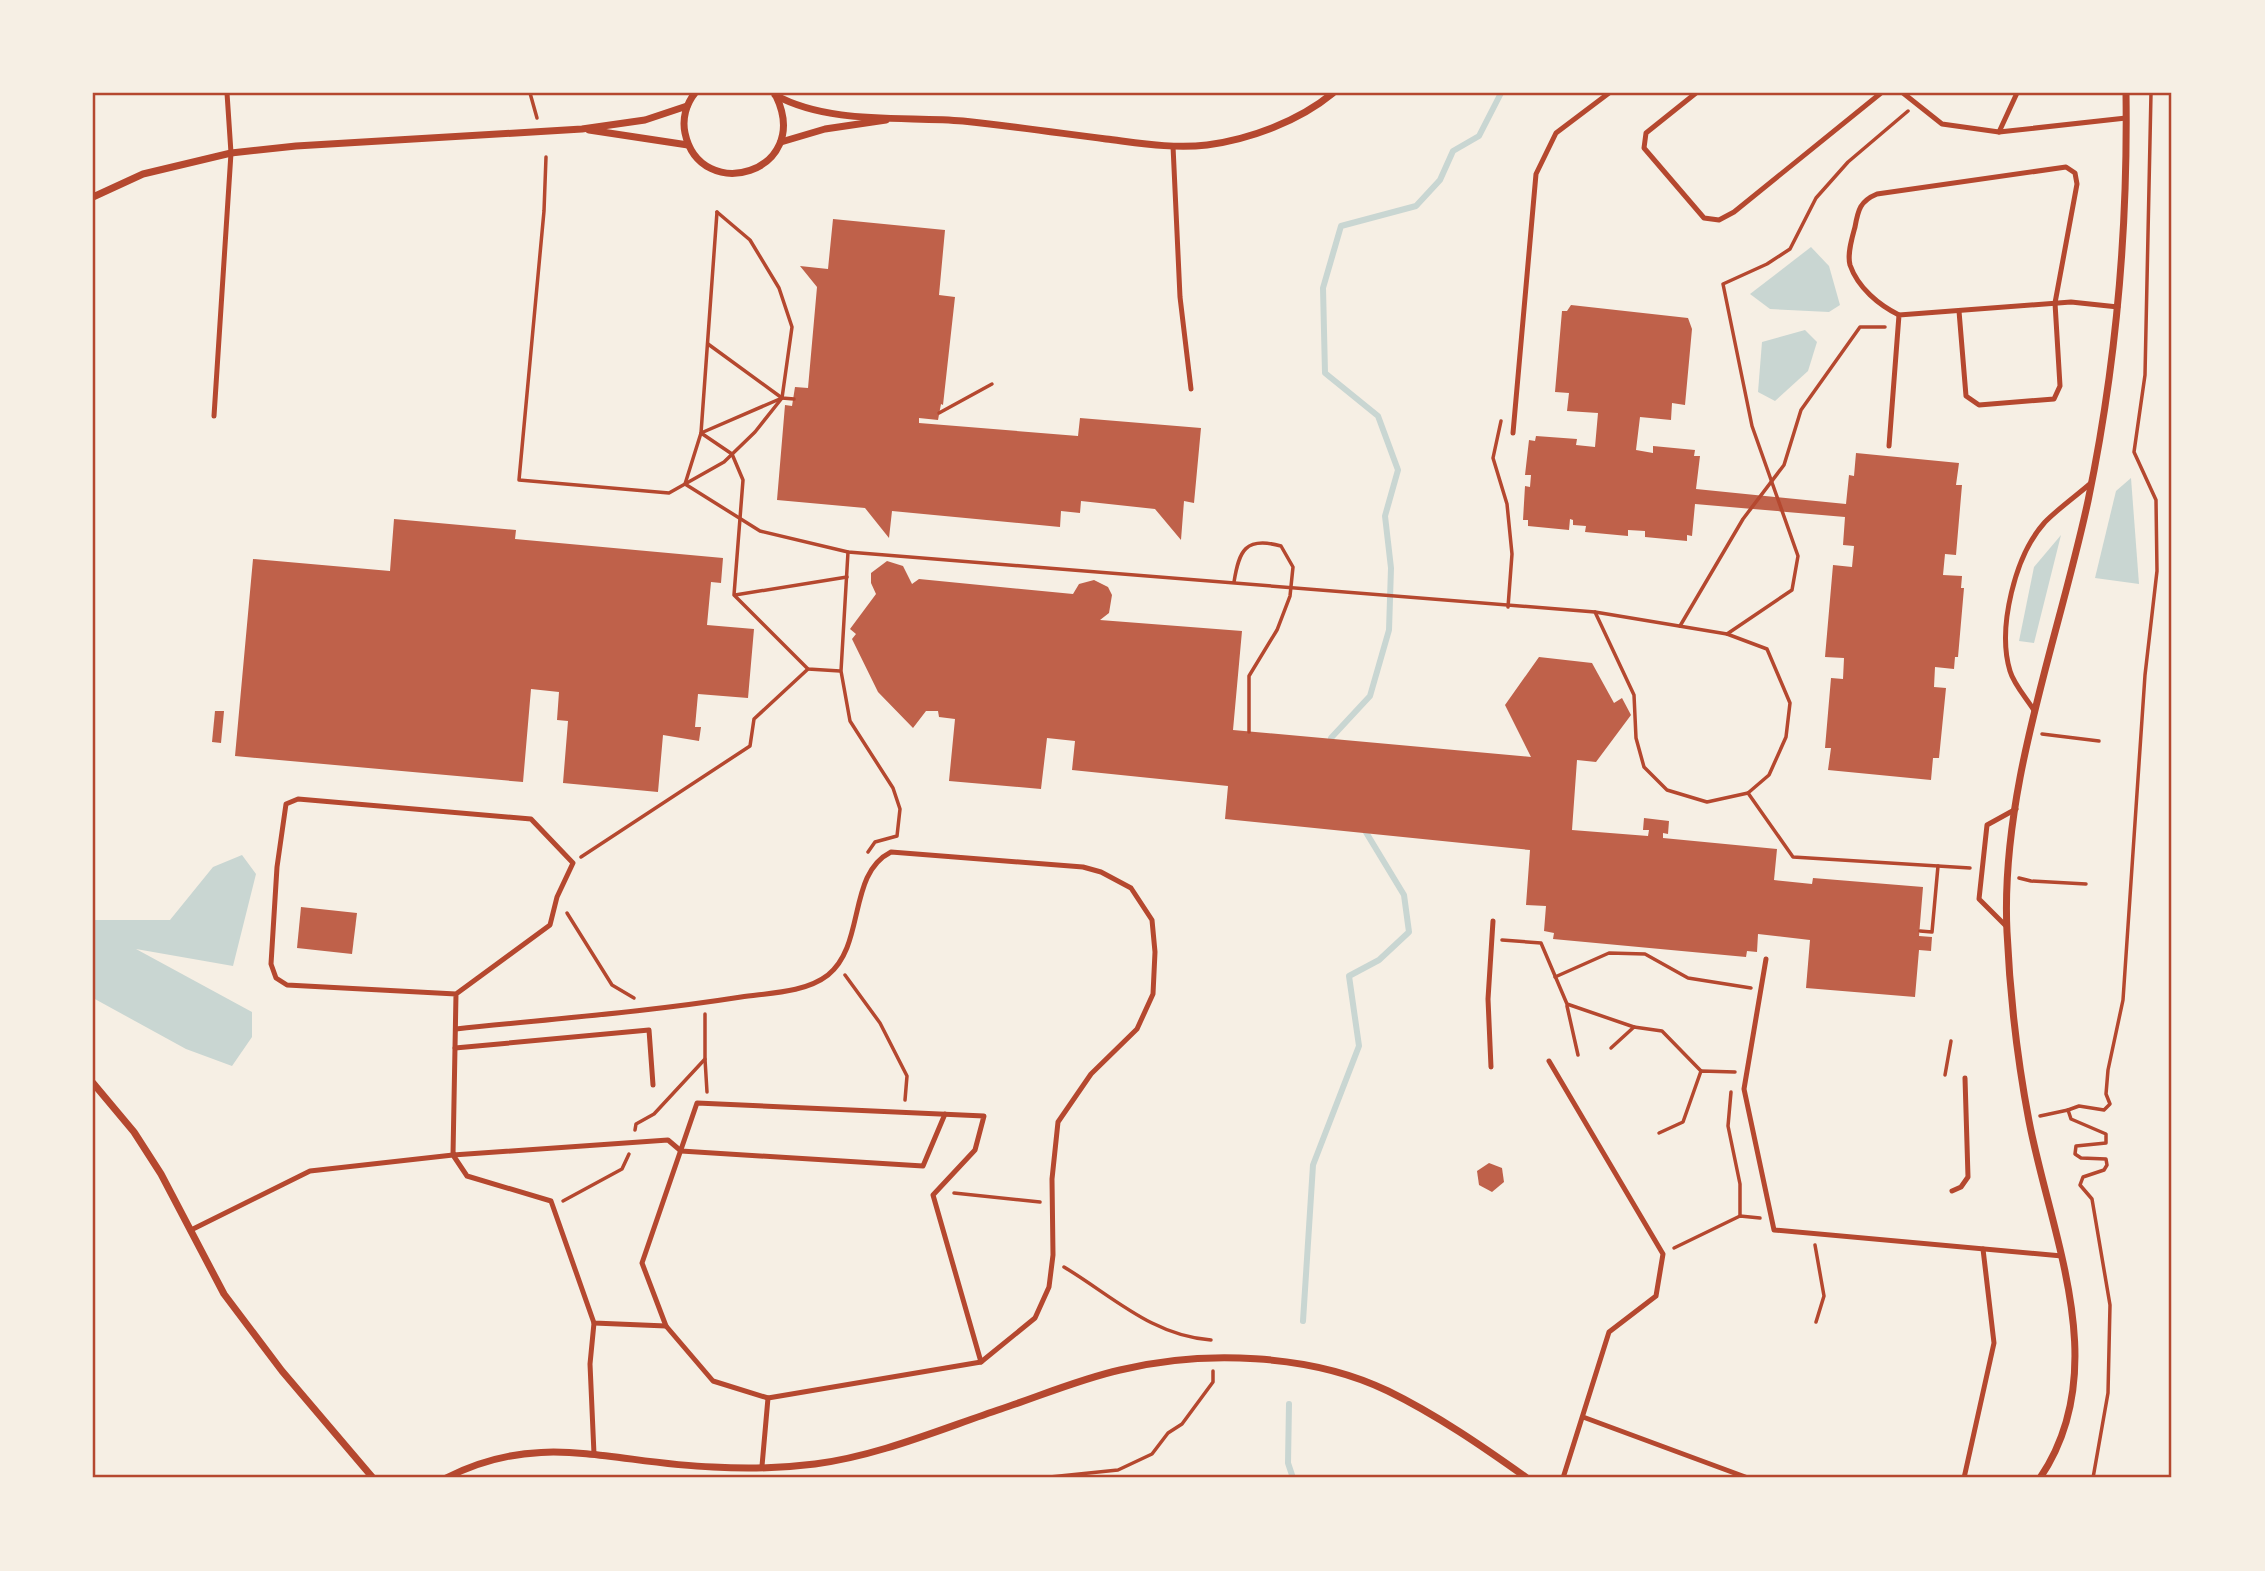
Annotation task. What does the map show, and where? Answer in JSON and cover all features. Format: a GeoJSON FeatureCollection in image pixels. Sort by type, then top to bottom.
{"type":"FeatureCollection","features":[{"type":"Feature","properties":{"kind":"street"},"geometry":{"type":"LineString","coordinates":[[695,93],[687,106],[684,126],[688,145],[708,167],[736,174],[763,165],[781,142],[783,110],[774,94]]}},
{"type":"Feature","properties":{"kind":"street"},"geometry":{"type":"LineString","coordinates":[[774,94],[798,106],[822,111],[962,121],[1173,146],[1206,145],[1240,138],[1315,108],[1333,93]]}},
{"type":"Feature","properties":{"kind":"street"},"geometry":{"type":"LineString","coordinates":[[2040,1478],[2050,1465],[2066,1420],[2075,1377],[2075,1324],[2062,1256],[2029,1119],[2012,1020],[2006,926],[2007,874],[2021,773],[2091,483],[2116,341],[2127,188],[2126,93]]}},
{"type":"Feature","properties":{"kind":"street"},"geometry":{"type":"LineString","coordinates":[[93,197],[142,174],[231,153],[296,146],[582,129],[645,120],[687,106]]}},
{"type":"Feature","properties":{"kind":"street"},"geometry":{"type":"LineString","coordinates":[[781,142],[825,129],[901,118]]}},
{"type":"Feature","properties":{"kind":"street"},"geometry":{"type":"LineString","coordinates":[[582,129],[688,145]]}},
{"type":"Feature","properties":{"kind":"street"},"geometry":{"type":"LineString","coordinates":[[93,1083],[134,1132],[161,1174],[224,1294],[282,1371],[373,1478]]}},
{"type":"Feature","properties":{"kind":"street"},"geometry":{"type":"LineString","coordinates":[[446,1478],[477,1462],[531,1451],[594,1454],[713,1467],[816,1464],[901,1443],[1117,1370],[1154,1363],[1212,1359],[1299,1363],[1385,1390],[1464,1433],[1527,1478]]}},
{"type":"Feature","properties":{"kind":"lane"},"geometry":{"type":"LineString","coordinates":[[214,416],[231,153],[227,93]]}},
{"type":"Feature","properties":{"kind":"lane"},"geometry":{"type":"LineString","coordinates":[[1513,433],[1536,174],[1556,133],[1609,93]]}},
{"type":"Feature","properties":{"kind":"lane"},"geometry":{"type":"LineString","coordinates":[[1696,93],[1646,133],[1644,149],[1704,218],[1719,220],[1734,212],[1881,93]]}},
{"type":"Feature","properties":{"kind":"lane"},"geometry":{"type":"LineString","coordinates":[[1903,93],[1942,124],[1999,132],[2126,118]]}},
{"type":"Feature","properties":{"kind":"lane"},"geometry":{"type":"LineString","coordinates":[[1999,132],[2017,93]]}},
{"type":"Feature","properties":{"kind":"lane"},"geometry":{"type":"LineString","coordinates":[[1173,146],[1180,297],[1191,389]]}},
{"type":"Feature","properties":{"kind":"lane"},"geometry":{"type":"LineString","coordinates":[[1959,311],[1966,396],[1971,402],[1979,405],[2054,399],[2060,386],[2055,303],[2077,184],[2075,173],[2066,167],[1877,194],[1865,199],[1859,207],[1849,253],[1850,266],[1875,303],[1899,315],[2055,303],[2118,307]]}},
{"type":"Feature","properties":{"kind":"lane"},"geometry":{"type":"LineString","coordinates":[[1889,446],[1899,315]]}},
{"type":"Feature","properties":{"kind":"lane"},"geometry":{"type":"LineString","coordinates":[[2035,712],[2010,671],[2006,635],[2012,588],[2025,554],[2044,523],[2091,483]]}},
{"type":"Feature","properties":{"kind":"lane"},"geometry":{"type":"LineString","coordinates":[[298,799],[531,819],[573,863],[557,897],[550,925],[456,994],[287,985],[276,978],[271,964],[277,867],[286,804],[298,799]]}},
{"type":"Feature","properties":{"kind":"lane"},"geometry":{"type":"LineString","coordinates":[[2006,926],[1979,900],[1987,825],[2016,809]]}},
{"type":"Feature","properties":{"kind":"lane"},"geometry":{"type":"LineString","coordinates":[[456,1029],[705,1003],[794,989],[828,975],[837,965],[846,951],[872,865],[891,852],[1083,867],[1132,888],[1152,920],[1155,953],[1153,994],[1137,1029],[1091,1074],[1058,1122],[1049,1287],[1035,1318],[981,1362],[768,1398],[713,1381],[666,1326],[642,1263],[698,1104],[984,1116],[975,1150],[933,1195],[981,1362]]}},
{"type":"Feature","properties":{"kind":"lane"},"geometry":{"type":"LineString","coordinates":[[1490,1067],[1488,999],[1493,922]]}},
{"type":"Feature","properties":{"kind":"lane"},"geometry":{"type":"LineString","coordinates":[[1766,958],[1744,1089],[1774,1230],[2062,1256]]}},
{"type":"Feature","properties":{"kind":"lane"},"geometry":{"type":"LineString","coordinates":[[456,994],[453,1155],[467,1176],[551,1201],[594,1323],[590,1364],[594,1454]]}},
{"type":"Feature","properties":{"kind":"lane"},"geometry":{"type":"LineString","coordinates":[[455,1048],[649,1030],[653,1085]]}},
{"type":"Feature","properties":{"kind":"lane"},"geometry":{"type":"LineString","coordinates":[[1549,1061],[1662,1254],[1656,1296],[1609,1332],[1563,1478]]}},
{"type":"Feature","properties":{"kind":"lane"},"geometry":{"type":"LineString","coordinates":[[1952,1191],[1961,1187],[1968,1177],[1965,1078]]}},
{"type":"Feature","properties":{"kind":"lane"},"geometry":{"type":"LineString","coordinates":[[191,1230],[310,1171],[453,1155],[668,1140],[681,1151],[923,1166],[945,1114]]}},
{"type":"Feature","properties":{"kind":"lane"},"geometry":{"type":"LineString","coordinates":[[1964,1478],[1994,1343],[1983,1249]]}},
{"type":"Feature","properties":{"kind":"lane"},"geometry":{"type":"LineString","coordinates":[[594,1323],[666,1326]]}},
{"type":"Feature","properties":{"kind":"lane"},"geometry":{"type":"LineString","coordinates":[[762,1465],[768,1398]]}},
{"type":"Feature","properties":{"kind":"lane"},"geometry":{"type":"LineString","coordinates":[[1583,1417],[1748,1478]]}},
{"type":"Feature","properties":{"kind":"path"},"geometry":{"type":"LineString","coordinates":[[530,93],[538,119]]}},
{"type":"Feature","properties":{"kind":"path"},"geometry":{"type":"LineString","coordinates":[[2029,1119],[2079,1106],[2105,1110],[2110,1104],[2106,1094],[2108,1070],[2123,1000],[2145,674],[2157,571],[2156,500],[2134,452],[2145,375],[2151,93]]}},
{"type":"Feature","properties":{"kind":"path"},"geometry":{"type":"LineString","coordinates":[[1727,634],[1792,590],[1798,556],[1752,426],[1723,284],[1767,264],[1790,248],[1816,198],[1848,162],[1916,103]]}},
{"type":"Feature","properties":{"kind":"path"},"geometry":{"type":"LineString","coordinates":[[546,157],[544,211],[519,480],[669,493],[685,484],[732,454],[755,432],[782,398],[792,327],[779,288],[750,240],[717,212],[701,433],[685,484]]}},
{"type":"Feature","properties":{"kind":"path"},"geometry":{"type":"LineString","coordinates":[[1680,626],[1742,519],[1784,465],[1801,410],[1860,327],[1898,328]]}},
{"type":"Feature","properties":{"kind":"path"},"geometry":{"type":"LineString","coordinates":[[708,344],[782,398]]}},
{"type":"Feature","properties":{"kind":"path"},"geometry":{"type":"LineString","coordinates":[[939,412],[992,384]]}},
{"type":"Feature","properties":{"kind":"path"},"geometry":{"type":"LineString","coordinates":[[701,433],[782,398],[794,399]]}},
{"type":"Feature","properties":{"kind":"path"},"geometry":{"type":"LineString","coordinates":[[1508,607],[1512,554],[1507,505],[1493,458],[1498,422],[1515,412]]}},
{"type":"Feature","properties":{"kind":"path"},"geometry":{"type":"LineString","coordinates":[[701,433],[732,454],[743,480],[734,595]]}},
{"type":"Feature","properties":{"kind":"path"},"geometry":{"type":"LineString","coordinates":[[685,484],[760,531],[848,552],[1247,583],[1508,607],[1595,611],[1727,634],[1767,649],[1790,703],[1786,737],[1769,775],[1748,793],[1707,802],[1667,790],[1644,767],[1636,738],[1634,695],[1595,611]]}},
{"type":"Feature","properties":{"kind":"path"},"geometry":{"type":"LineString","coordinates":[[1234,582],[1238,556],[1249,544],[1266,542],[1280,546],[1293,566],[1290,596],[1277,630],[1249,676],[1249,732]]}},
{"type":"Feature","properties":{"kind":"path"},"geometry":{"type":"LineString","coordinates":[[848,552],[841,671],[849,721],[893,788],[900,809],[897,836],[875,842],[862,859]]}},
{"type":"Feature","properties":{"kind":"path"},"geometry":{"type":"LineString","coordinates":[[734,595],[847,577]]}},
{"type":"Feature","properties":{"kind":"path"},"geometry":{"type":"LineString","coordinates":[[734,595],[808,669],[841,671]]}},
{"type":"Feature","properties":{"kind":"path"},"geometry":{"type":"LineString","coordinates":[[573,863],[750,746],[754,719],[808,669]]}},
{"type":"Feature","properties":{"kind":"path"},"geometry":{"type":"LineString","coordinates":[[2032,732],[2099,741]]}},
{"type":"Feature","properties":{"kind":"path"},"geometry":{"type":"LineString","coordinates":[[1748,793],[1793,857],[1982,869]]}},
{"type":"Feature","properties":{"kind":"path"},"geometry":{"type":"LineString","coordinates":[[1920,931],[1932,932],[1938,866]]}},
{"type":"Feature","properties":{"kind":"path"},"geometry":{"type":"LineString","coordinates":[[2007,874],[2031,881],[2086,884]]}},
{"type":"Feature","properties":{"kind":"path"},"geometry":{"type":"LineString","coordinates":[[557,897],[611,985],[635,999],[645,998]]}},
{"type":"Feature","properties":{"kind":"path"},"geometry":{"type":"LineString","coordinates":[[1492,939],[1541,943],[1567,1004],[1578,1055]]}},
{"type":"Feature","properties":{"kind":"path"},"geometry":{"type":"LineString","coordinates":[[1556,977],[1608,953],[1645,954],[1688,978],[1761,989]]}},
{"type":"Feature","properties":{"kind":"path"},"geometry":{"type":"LineString","coordinates":[[837,965],[880,1023],[906,1076],[904,1113]]}},
{"type":"Feature","properties":{"kind":"path"},"geometry":{"type":"LineString","coordinates":[[705,1003],[708,1104]]}},
{"type":"Feature","properties":{"kind":"path"},"geometry":{"type":"LineString","coordinates":[[1567,1004],[1633,1027],[1662,1031],[1701,1071],[1747,1073]]}},
{"type":"Feature","properties":{"kind":"path"},"geometry":{"type":"LineString","coordinates":[[1611,1048],[1633,1027]]}},
{"type":"Feature","properties":{"kind":"path"},"geometry":{"type":"LineString","coordinates":[[1945,1075],[1951,1041]]}},
{"type":"Feature","properties":{"kind":"path"},"geometry":{"type":"LineString","coordinates":[[556,1217],[563,1202],[622,1169],[634,1144],[636,1124],[654,1114],[705,1059]]}},
{"type":"Feature","properties":{"kind":"path"},"geometry":{"type":"LineString","coordinates":[[1659,1133],[1683,1122],[1701,1071]]}},
{"type":"Feature","properties":{"kind":"path"},"geometry":{"type":"LineString","coordinates":[[1731,1086],[1728,1126],[1740,1184],[1740,1216]]}},
{"type":"Feature","properties":{"kind":"path"},"geometry":{"type":"LineString","coordinates":[[2067,1110],[2071,1119],[2106,1134],[2106,1143],[2076,1146],[2075,1154],[2081,1158],[2106,1159],[2107,1165],[2104,1170],[2084,1177],[2080,1185],[2092,1199],[2110,1305],[2108,1393],[2092,1478]]}},
{"type":"Feature","properties":{"kind":"path"},"geometry":{"type":"LineString","coordinates":[[933,1195],[963,1192],[1052,1203]]}},
{"type":"Feature","properties":{"kind":"path"},"geometry":{"type":"LineString","coordinates":[[1662,1254],[1740,1216],[1773,1220]]}},
{"type":"Feature","properties":{"kind":"path"},"geometry":{"type":"LineString","coordinates":[[1813,1233],[1824,1296],[1816,1322]]}},
{"type":"Feature","properties":{"kind":"path"},"geometry":{"type":"LineString","coordinates":[[1052,1261],[1128,1312],[1194,1339],[1211,1340]]}},
{"type":"Feature","properties":{"kind":"path"},"geometry":{"type":"LineString","coordinates":[[1040,1478],[1118,1470],[1152,1454],[1168,1433],[1182,1424],[1213,1382],[1212,1359]]}},
{"type":"Feature","properties":{"kind":"shaded area"},"geometry":{"type":"Polygon","coordinates":[[[1811,247],[1829,266],[1840,305],[1829,312],[1770,309],[1750,294],[1811,247]]]}},
{"type":"Feature","properties":{"kind":"shaded area"},"geometry":{"type":"Polygon","coordinates":[[[1805,330],[1817,342],[1808,371],[1775,401],[1758,392],[1762,342],[1805,330]]]}},
{"type":"Feature","properties":{"kind":"shaded area"},"geometry":{"type":"Polygon","coordinates":[[[2131,478],[2139,584],[2095,578],[2116,491],[2131,478]]]}},
{"type":"Feature","properties":{"kind":"shaded area"},"geometry":{"type":"Polygon","coordinates":[[[2061,535],[2034,643],[2019,641],[2034,567],[2061,535]]]}},
{"type":"Feature","properties":{"kind":"shaded area"},"geometry":{"type":"Polygon","coordinates":[[[242,855],[256,874],[233,966],[136,949],[252,1012],[252,1037],[232,1066],[186,1049],[93,998],[93,920],[170,920],[213,867],[242,855]]]}},
{"type":"Feature","properties":{"kind":"building"},"geometry":{"type":"Polygon","coordinates":[[[833,219],[945,230],[939,295],[955,297],[943,405],[941,404],[938,420],[919,418],[919,423],[1078,436],[1080,418],[1201,428],[1194,503],[1184,501],[1181,540],[1155,509],[1081,501],[1080,513],[1061,511],[1060,527],[892,511],[889,538],[865,508],[777,500],[785,405],[792,406],[795,387],[808,388],[817,287],[800,266],[828,269],[833,219]]]}},
{"type":"Feature","properties":{"kind":"building"},"geometry":{"type":"Polygon","coordinates":[[[1571,305],[1688,318],[1692,329],[1685,405],[1672,403],[1671,420],[1640,417],[1636,450],[1653,453],[1653,446],[1695,450],[1694,456],[1700,456],[1696,489],[1846,504],[1849,475],[1854,476],[1856,453],[1959,463],[1956,485],[1962,485],[1956,555],[1945,554],[1943,575],[1962,576],[1961,588],[1964,588],[1958,657],[1955,657],[1954,669],[1935,667],[1934,687],[1946,688],[1939,758],[1933,758],[1931,780],[1828,770],[1831,748],[1825,748],[1831,678],[1843,679],[1844,658],[1825,657],[1833,565],[1852,567],[1854,546],[1843,545],[1845,517],[1695,504],[1692,536],[1687,535],[1687,541],[1645,537],[1645,531],[1628,530],[1628,536],[1585,532],[1586,526],[1573,525],[1573,520],[1570,519],[1569,530],[1528,526],[1528,520],[1523,520],[1525,486],[1530,487],[1531,475],[1525,475],[1529,440],[1535,441],[1536,436],[1577,439],[1576,445],[1595,447],[1598,413],[1567,411],[1569,393],[1555,392],[1562,311],[1567,311],[1571,305]]]}},
{"type":"Feature","properties":{"kind":"building"},"geometry":{"type":"Polygon","coordinates":[[[394,519],[516,530],[515,539],[723,558],[721,583],[711,582],[707,625],[754,629],[748,698],[698,694],[695,727],[701,727],[699,741],[663,735],[658,792],[563,783],[568,721],[557,720],[559,692],[531,689],[523,782],[235,756],[253,559],[390,571],[394,519]]]}},
{"type":"Feature","properties":{"kind":"building"},"geometry":{"type":"Polygon","coordinates":[[[887,561],[903,566],[912,584],[919,579],[1073,594],[1079,584],[1094,580],[1108,587],[1112,595],[1109,613],[1100,620],[1242,631],[1233,730],[1531,757],[1505,705],[1539,657],[1592,663],[1614,703],[1622,698],[1631,715],[1596,762],[1577,760],[1572,830],[1648,836],[1649,830],[1643,830],[1644,818],[1669,821],[1668,834],[1663,833],[1663,838],[1777,849],[1774,880],[1812,884],[1813,878],[1923,887],[1919,936],[1932,937],[1931,951],[1919,950],[1915,997],[1806,988],[1810,940],[1758,934],[1757,952],[1747,951],[1746,957],[1553,939],[1554,933],[1544,931],[1546,906],[1526,905],[1530,850],[1225,819],[1228,786],[1072,770],[1075,741],[1047,738],[1041,789],[949,781],[955,719],[939,717],[938,711],[926,711],[913,728],[878,692],[852,639],[856,634],[850,629],[876,594],[871,583],[871,573],[887,561]]]}},
{"type":"Feature","properties":{"kind":"building"},"geometry":{"type":"Polygon","coordinates":[[[215,711],[224,711],[221,743],[212,742],[215,711]]]}},
{"type":"Feature","properties":{"kind":"building"},"geometry":{"type":"Polygon","coordinates":[[[301,907],[357,913],[352,954],[297,948],[301,907]]]}},
{"type":"Feature","properties":{"kind":"building"},"geometry":{"type":"Polygon","coordinates":[[[1489,1163],[1502,1168],[1504,1182],[1492,1192],[1479,1185],[1477,1171],[1489,1163]]]}},
{"type":"Feature","properties":{"kind":"waterway"},"geometry":{"type":"LineString","coordinates":[[1332,744],[1331,738],[1370,696],[1389,630],[1391,568],[1385,516],[1398,470],[1378,416],[1325,373],[1323,288],[1341,226],[1416,206],[1440,180],[1453,151],[1479,136],[1501,93]]}},
{"type":"Feature","properties":{"kind":"waterway"},"geometry":{"type":"LineString","coordinates":[[1303,1321],[1313,1165],[1359,1046],[1349,976],[1379,960],[1409,932],[1404,895],[1364,829]]}},
{"type":"Feature","properties":{"kind":"waterway"},"geometry":{"type":"LineString","coordinates":[[1289,1404],[1288,1463],[1293,1478]]}}]}
